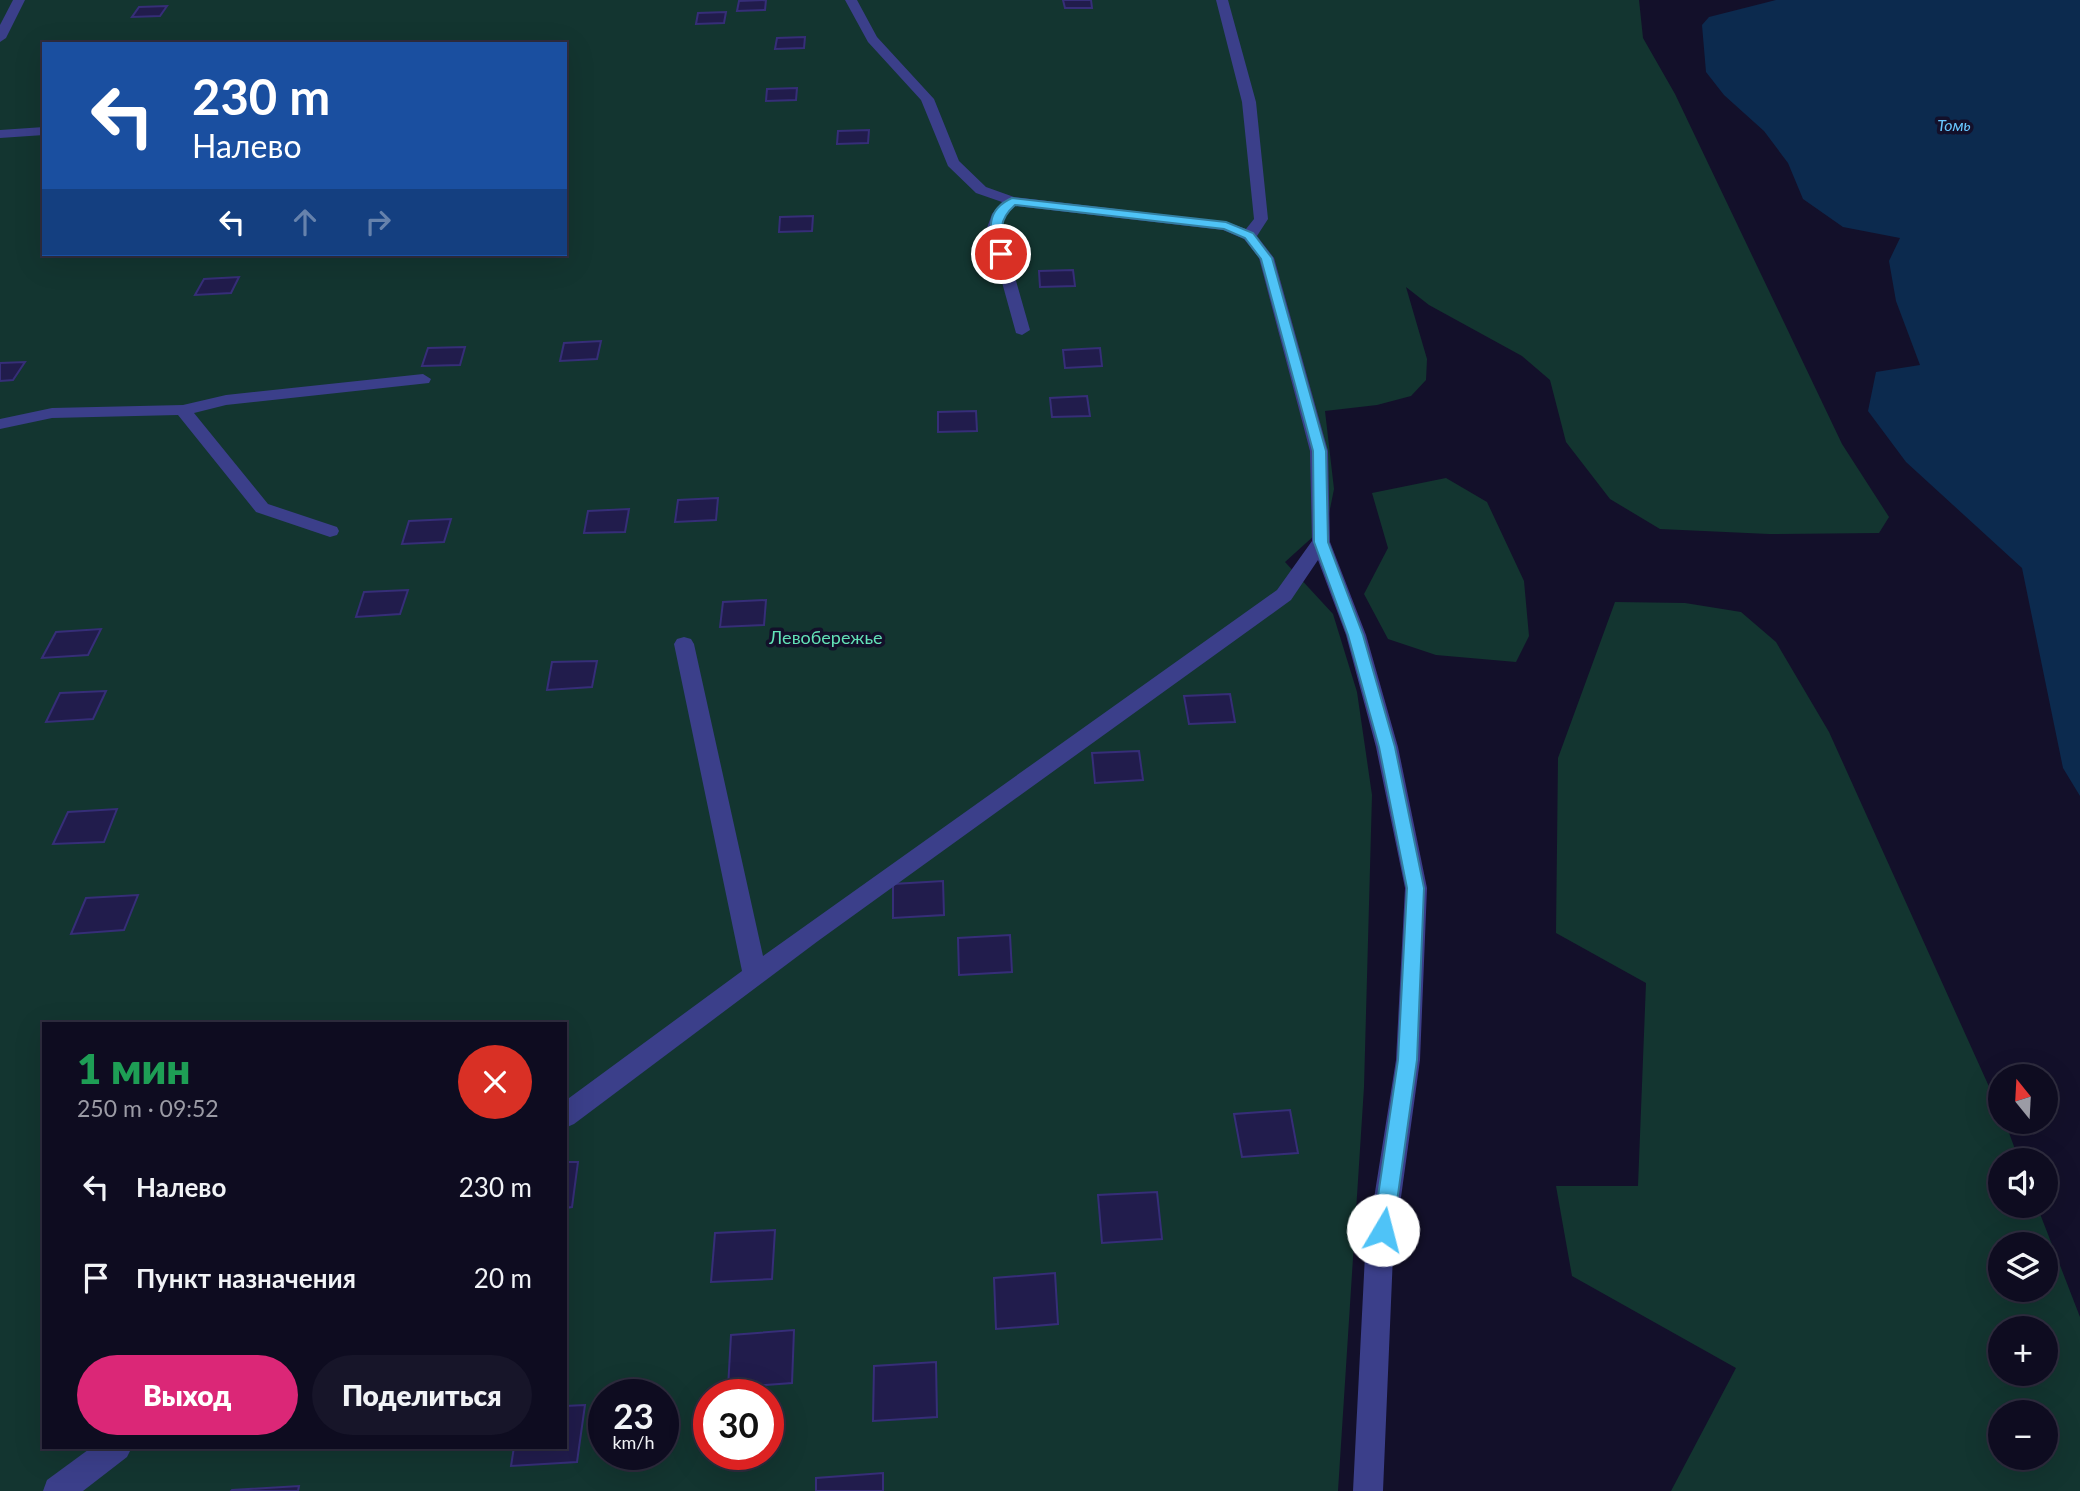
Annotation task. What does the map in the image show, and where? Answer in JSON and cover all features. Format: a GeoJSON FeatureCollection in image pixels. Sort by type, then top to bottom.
{"type":"FeatureCollection","features":[{"type":"Feature","properties":{"kind":"street"},"geometry":{"type":"LineString","coordinates":[[1,34],[19,0]]}},
{"type":"Feature","properties":{"kind":"street"},"geometry":{"type":"LineString","coordinates":[[851,0],[872,39],[928,99],[953,163],[981,190],[1012,201],[1226,226],[1249,236],[1266,258],[1273,277],[1319,451],[1321,542],[1356,635],[1387,747],[1416,888],[1408,1060],[1379,1255],[1368,1491]]}},
{"type":"Feature","properties":{"kind":"street"},"geometry":{"type":"LineString","coordinates":[[1222,0],[1249,102],[1262,219],[1249,236]]}},
{"type":"Feature","properties":{"kind":"street"},"geometry":{"type":"LineString","coordinates":[[0,134],[42,131]]}},
{"type":"Feature","properties":{"kind":"street"},"geometry":{"type":"LineString","coordinates":[[1012,201],[999,214],[994,228],[1022,330]]}},
{"type":"Feature","properties":{"kind":"street"},"geometry":{"type":"LineString","coordinates":[[0,424],[52,413],[183,410],[226,400],[423,379]]}},
{"type":"Feature","properties":{"kind":"street"},"geometry":{"type":"LineString","coordinates":[[183,410],[262,509],[330,531]]}},
{"type":"Feature","properties":{"kind":"street"},"geometry":{"type":"LineString","coordinates":[[567,1115],[755,975],[1284,595],[1321,542]]}},
{"type":"Feature","properties":{"kind":"street"},"geometry":{"type":"LineString","coordinates":[[684,644],[755,975]]}},
{"type":"Feature","properties":{"kind":"street"},"geometry":{"type":"LineString","coordinates":[[58,1491],[114,1449]]}},
{"type":"Feature","properties":{"kind":"green space","name":"Левобережье"},"geometry":{"type":"Polygon","coordinates":[[[0,0],[1639,0],[1643,38],[1675,94],[1842,444],[1889,517],[1879,533],[1769,534],[1660,529],[1610,499],[1566,442],[1550,380],[1522,356],[1429,305],[1406,287],[1427,359],[1426,380],[1411,396],[1377,405],[1325,411],[1334,489],[1327,524],[1285,562],[1333,614],[1357,692],[1372,795],[1364,1087],[1338,1491],[0,1491],[0,0]]]}},
{"type":"Feature","properties":{"kind":"green space"},"geometry":{"type":"Polygon","coordinates":[[[1446,478],[1487,502],[1524,581],[1529,636],[1516,662],[1436,655],[1388,639],[1364,594],[1388,548],[1372,493],[1446,478]]]}},
{"type":"Feature","properties":{"kind":"green space"},"geometry":{"type":"Polygon","coordinates":[[[1615,602],[1685,603],[1741,612],[1776,642],[1829,732],[1988,1084],[1988,1134],[2009,1134],[2015,1148],[1988,1148],[1988,1218],[2042,1218],[2047,1232],[1988,1232],[1988,1302],[2058,1302],[2058,1260],[2080,1317],[2080,1491],[1671,1491],[1736,1368],[1572,1276],[1556,1186],[1638,1186],[1646,983],[1556,933],[1558,758],[1615,602]]]}},
{"type":"Feature","properties":{"kind":"water","name":"Томь"},"geometry":{"type":"Polygon","coordinates":[[[1776,0],[2080,0],[2080,796],[2063,768],[2022,568],[1906,462],[1868,411],[1876,372],[1920,365],[1896,301],[1889,261],[1900,238],[1843,227],[1803,199],[1788,163],[1764,131],[1724,95],[1706,72],[1702,25],[1709,17],[1776,0]]]}},
{"type":"Feature","properties":{"kind":"building"},"geometry":{"type":"Polygon","coordinates":[[[766,0],[765,10],[737,11],[739,1],[766,0]]]}},
{"type":"Feature","properties":{"kind":"building"},"geometry":{"type":"Polygon","coordinates":[[[1063,0],[1091,0],[1092,8],[1065,8],[1063,0]]]}},
{"type":"Feature","properties":{"kind":"building"},"geometry":{"type":"Polygon","coordinates":[[[167,6],[160,16],[132,17],[139,7],[167,6]]]}},
{"type":"Feature","properties":{"kind":"building"},"geometry":{"type":"Polygon","coordinates":[[[726,12],[724,23],[696,24],[698,13],[726,12]]]}},
{"type":"Feature","properties":{"kind":"building"},"geometry":{"type":"Polygon","coordinates":[[[805,37],[804,48],[775,49],[777,38],[805,37]]]}},
{"type":"Feature","properties":{"kind":"building"},"geometry":{"type":"Polygon","coordinates":[[[797,88],[796,100],[766,101],[767,89],[797,88]]]}},
{"type":"Feature","properties":{"kind":"building"},"geometry":{"type":"Polygon","coordinates":[[[869,130],[868,143],[837,144],[838,131],[869,130]]]}},
{"type":"Feature","properties":{"kind":"building"},"geometry":{"type":"Polygon","coordinates":[[[813,216],[812,231],[779,232],[780,217],[813,216]]]}},
{"type":"Feature","properties":{"kind":"building"},"geometry":{"type":"Polygon","coordinates":[[[1073,270],[1075,286],[1040,287],[1039,271],[1073,270]]]}},
{"type":"Feature","properties":{"kind":"building"},"geometry":{"type":"Polygon","coordinates":[[[239,277],[231,293],[195,295],[204,279],[239,277]]]}},
{"type":"Feature","properties":{"kind":"building"},"geometry":{"type":"Polygon","coordinates":[[[601,341],[597,359],[560,361],[564,343],[601,341]]]}},
{"type":"Feature","properties":{"kind":"building"},"geometry":{"type":"Polygon","coordinates":[[[465,347],[460,365],[422,366],[428,348],[465,347]]]}},
{"type":"Feature","properties":{"kind":"building"},"geometry":{"type":"Polygon","coordinates":[[[1100,348],[1102,366],[1065,368],[1063,350],[1100,348]]]}},
{"type":"Feature","properties":{"kind":"building"},"geometry":{"type":"Polygon","coordinates":[[[25,362],[13,380],[0,381],[0,363],[25,362]]]}},
{"type":"Feature","properties":{"kind":"building"},"geometry":{"type":"Polygon","coordinates":[[[1087,396],[1090,416],[1052,417],[1050,398],[1087,396]]]}},
{"type":"Feature","properties":{"kind":"building"},"geometry":{"type":"Polygon","coordinates":[[[976,411],[977,431],[938,432],[938,412],[976,411]]]}},
{"type":"Feature","properties":{"kind":"building"},"geometry":{"type":"Polygon","coordinates":[[[718,498],[716,520],[675,522],[678,500],[718,498]]]}},
{"type":"Feature","properties":{"kind":"building"},"geometry":{"type":"Polygon","coordinates":[[[629,509],[625,532],[584,533],[588,511],[629,509]]]}},
{"type":"Feature","properties":{"kind":"building"},"geometry":{"type":"Polygon","coordinates":[[[451,519],[444,542],[402,544],[409,521],[451,519]]]}},
{"type":"Feature","properties":{"kind":"building"},"geometry":{"type":"Polygon","coordinates":[[[408,590],[400,614],[356,617],[364,592],[408,590]]]}},
{"type":"Feature","properties":{"kind":"building"},"geometry":{"type":"Polygon","coordinates":[[[766,600],[764,625],[720,627],[723,602],[766,600]]]}},
{"type":"Feature","properties":{"kind":"building"},"geometry":{"type":"Polygon","coordinates":[[[101,629],[88,655],[42,658],[56,632],[101,629]]]}},
{"type":"Feature","properties":{"kind":"building"},"geometry":{"type":"Polygon","coordinates":[[[597,661],[592,687],[547,690],[552,662],[597,661]]]}},
{"type":"Feature","properties":{"kind":"building"},"geometry":{"type":"Polygon","coordinates":[[[106,691],[93,719],[46,722],[60,693],[106,691]]]}},
{"type":"Feature","properties":{"kind":"building"},"geometry":{"type":"Polygon","coordinates":[[[1230,694],[1235,722],[1189,724],[1184,696],[1230,694]]]}},
{"type":"Feature","properties":{"kind":"building"},"geometry":{"type":"Polygon","coordinates":[[[1139,751],[1143,780],[1095,783],[1092,753],[1139,751]]]}},
{"type":"Feature","properties":{"kind":"building"},"geometry":{"type":"Polygon","coordinates":[[[117,809],[104,842],[53,844],[68,812],[117,809]]]}},
{"type":"Feature","properties":{"kind":"building"},"geometry":{"type":"Polygon","coordinates":[[[943,881],[944,915],[893,918],[893,884],[943,881]]]}},
{"type":"Feature","properties":{"kind":"building"},"geometry":{"type":"Polygon","coordinates":[[[138,895],[124,930],[71,934],[86,898],[138,895]]]}},
{"type":"Feature","properties":{"kind":"building"},"geometry":{"type":"Polygon","coordinates":[[[1010,935],[1012,972],[959,975],[958,938],[1010,935]]]}},
{"type":"Feature","properties":{"kind":"building"},"geometry":{"type":"Polygon","coordinates":[[[1290,1110],[1298,1153],[1242,1157],[1234,1114],[1290,1110]]]}},
{"type":"Feature","properties":{"kind":"building"},"geometry":{"type":"Polygon","coordinates":[[[567,1162],[578,1162],[572,1207],[567,1208],[567,1162]]]}},
{"type":"Feature","properties":{"kind":"building"},"geometry":{"type":"Polygon","coordinates":[[[1157,1192],[1162,1239],[1102,1243],[1098,1195],[1157,1192]]]}},
{"type":"Feature","properties":{"kind":"building"},"geometry":{"type":"Polygon","coordinates":[[[775,1230],[772,1279],[711,1282],[715,1233],[775,1230]]]}},
{"type":"Feature","properties":{"kind":"building"},"geometry":{"type":"Polygon","coordinates":[[[1055,1273],[1058,1324],[996,1329],[994,1278],[1055,1273]]]}},
{"type":"Feature","properties":{"kind":"building"},"geometry":{"type":"Polygon","coordinates":[[[794,1330],[792,1383],[784,1384],[784,1379],[729,1379],[731,1335],[794,1330]]]}},
{"type":"Feature","properties":{"kind":"building"},"geometry":{"type":"Polygon","coordinates":[[[936,1362],[937,1417],[873,1421],[874,1366],[936,1362]]]}},
{"type":"Feature","properties":{"kind":"building"},"geometry":{"type":"Polygon","coordinates":[[[585,1405],[577,1462],[511,1466],[514,1449],[567,1449],[567,1406],[585,1405]]]}},
{"type":"Feature","properties":{"kind":"building"},"geometry":{"type":"Polygon","coordinates":[[[883,1473],[883,1491],[816,1491],[816,1478],[883,1473]]]}},
{"type":"Feature","properties":{"kind":"building"},"geometry":{"type":"Polygon","coordinates":[[[299,1486],[298,1491],[231,1491],[232,1490],[299,1486]]]}},
{"type":"Feature","properties":{"kind":"route"},"geometry":{"type":"LineString","coordinates":[[1001,254],[994,228],[999,214],[1012,201],[1226,226],[1249,236],[1266,258],[1276,286],[1319,451],[1321,542],[1356,635],[1387,747],[1416,888],[1408,1060],[1383,1230]]}}]}
